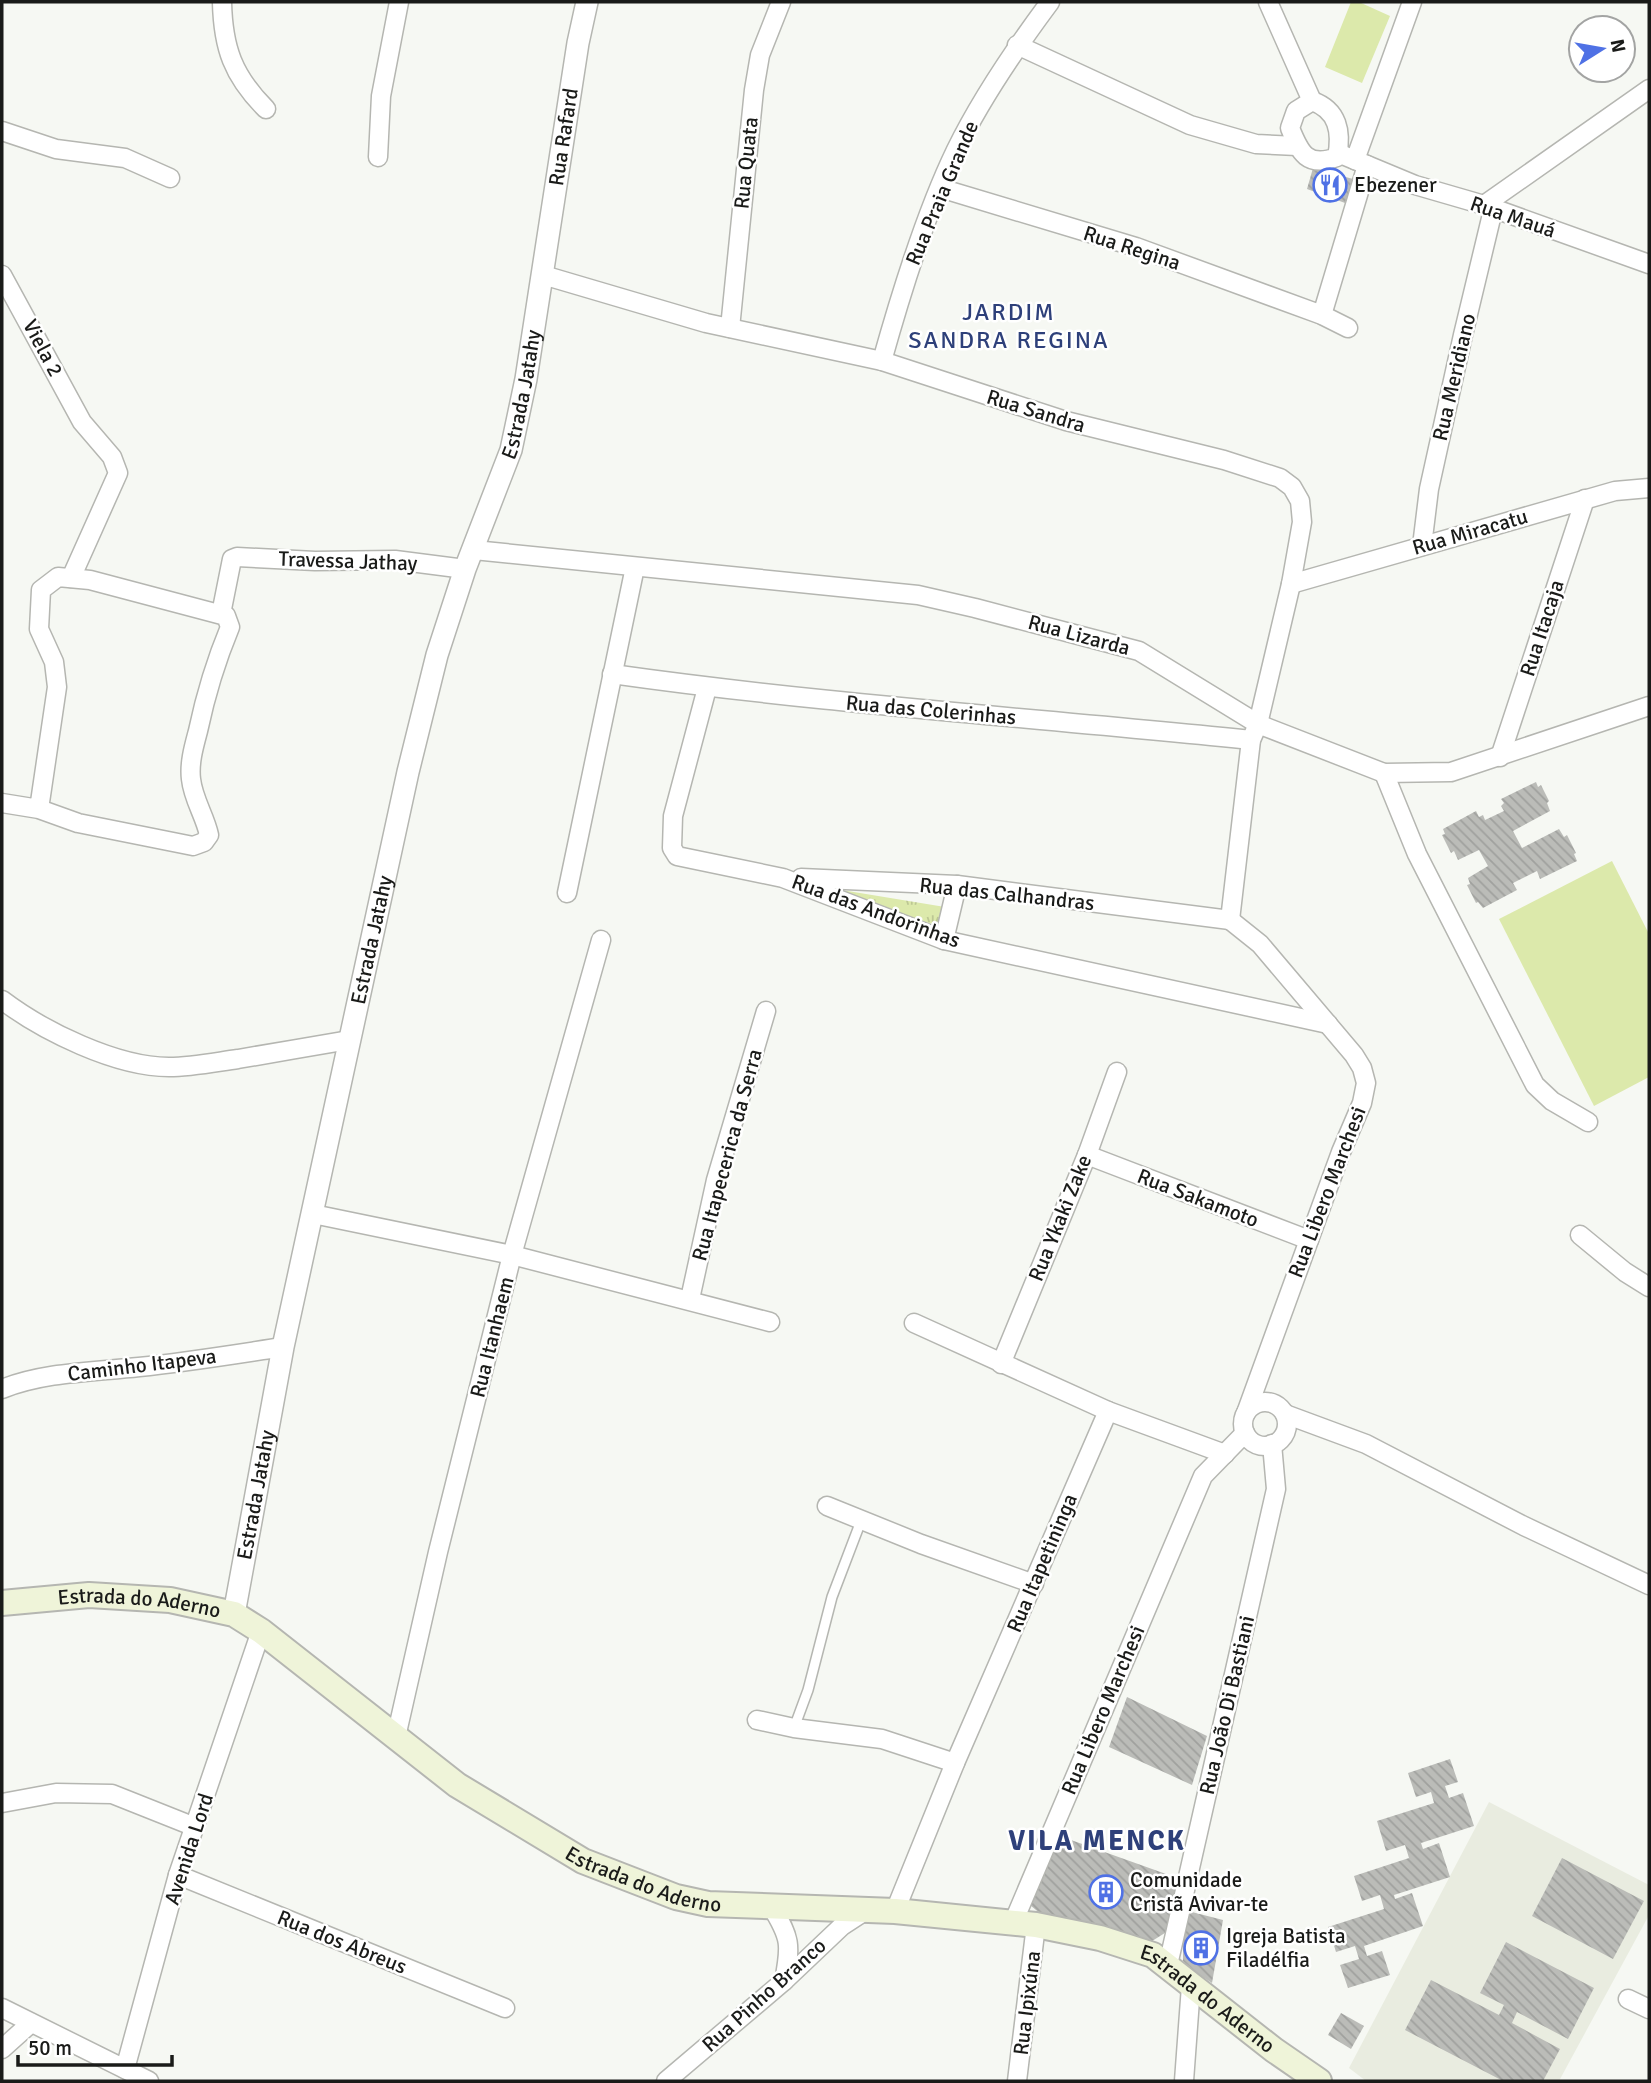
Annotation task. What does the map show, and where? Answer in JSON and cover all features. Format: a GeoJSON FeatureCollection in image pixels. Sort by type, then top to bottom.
{"type":"FeatureCollection","features":[{"type":"Feature","properties":{"kind":"main road","name":"Estrada do Aderno"},"geometry":{"type":"LineString","coordinates":[[2,1603],[89,1595],[170,1600],[234,1614],[261,1630],[457,1785],[583,1861],[676,1897],[708,1904],[895,1911],[1025,1924],[1100,1938],[1153,1955],[1320,2081]]}},
{"type":"Feature","properties":{"kind":"street"},"geometry":{"type":"LineString","coordinates":[[222,2],[222,26],[230,58],[239,77],[266,109]]}},
{"type":"Feature","properties":{"kind":"street"},"geometry":{"type":"LineString","coordinates":[[378,157],[381,96],[399,2]]}},
{"type":"Feature","properties":{"kind":"street","name":"Rua Rafard"},"geometry":{"type":"LineString","coordinates":[[543,275],[578,43],[587,2]]}},
{"type":"Feature","properties":{"kind":"street","name":"Rua Quata"},"geometry":{"type":"LineString","coordinates":[[730,328],[754,90],[760,55],[781,2]]}},
{"type":"Feature","properties":{"kind":"street","name":"Rua Praia Grande"},"geometry":{"type":"LineString","coordinates":[[882,361],[899,299],[940,188],[974,117],[1017,45],[1050,2]]}},
{"type":"Feature","properties":{"kind":"street"},"geometry":{"type":"LineString","coordinates":[[1269,2],[1312,101],[1331,110],[1338,123],[1337,158],[1323,162],[1309,158],[1299,151],[1290,128],[1296,111],[1312,101]]}},
{"type":"Feature","properties":{"kind":"street"},"geometry":{"type":"LineString","coordinates":[[1322,316],[1361,163],[1412,2]]}},
{"type":"Feature","properties":{"kind":"street"},"geometry":{"type":"LineString","coordinates":[[1017,45],[1190,125],[1256,144],[1297,146]]}},
{"type":"Feature","properties":{"kind":"street"},"geometry":{"type":"LineString","coordinates":[[1489,208],[1649,89]]}},
{"type":"Feature","properties":{"kind":"street"},"geometry":{"type":"LineString","coordinates":[[2,131],[56,149],[125,158],[170,178]]}},
{"type":"Feature","properties":{"kind":"street","name":"Rua Mauá"},"geometry":{"type":"LineString","coordinates":[[1338,153],[1415,185],[1649,264]]}},
{"type":"Feature","properties":{"kind":"street","name":"Rua Regina"},"geometry":{"type":"LineString","coordinates":[[940,188],[1136,247],[1348,328]]}},
{"type":"Feature","properties":{"kind":"street","name":"Rua Meridiano"},"geometry":{"type":"LineString","coordinates":[[1422,546],[1429,489],[1489,208]]}},
{"type":"Feature","properties":{"kind":"street","name":"Viela 2"},"geometry":{"type":"LineString","coordinates":[[2,275],[82,422],[112,457],[118,472],[71,578]]}},
{"type":"Feature","properties":{"kind":"street","name":"Rua Sandra"},"geometry":{"type":"LineString","coordinates":[[543,275],[730,328],[882,361],[1066,421],[1122,437],[1224,460],[1280,478],[1292,487],[1300,501],[1302,522],[1291,584],[1254,732]]}},
{"type":"Feature","properties":{"kind":"street","name":"Estrada Jatahy"},"geometry":{"type":"LineString","coordinates":[[234,1614],[284,1347],[408,772],[437,655],[511,450],[543,275]]}},
{"type":"Feature","properties":{"kind":"street","name":"Rua Miracatu"},"geometry":{"type":"LineString","coordinates":[[1291,584],[1585,499],[1615,491],[1649,488]]}},
{"type":"Feature","properties":{"kind":"street","name":"Rua Itacaja"},"geometry":{"type":"LineString","coordinates":[[1500,757],[1585,499]]}},
{"type":"Feature","properties":{"kind":"street","name":"Travessa Jathay"},"geometry":{"type":"LineString","coordinates":[[220,614],[232,559],[237,556],[315,561],[470,559]]}},
{"type":"Feature","properties":{"kind":"street","name":"Rua Lizarda"},"geometry":{"type":"LineString","coordinates":[[470,559],[635,567],[918,595],[975,607],[1139,651],[1254,732],[1384,773],[1451,772],[1649,706]]}},
{"type":"Feature","properties":{"kind":"street"},"geometry":{"type":"LineString","coordinates":[[567,893],[635,567]]}},
{"type":"Feature","properties":{"kind":"street"},"geometry":{"type":"LineString","coordinates":[[2,803],[39,809],[78,823],[193,846],[207,839],[209,835],[205,817],[195,798],[191,778],[192,754],[212,669],[230,627],[228,618],[90,580],[58,577],[41,590],[39,629],[54,662],[57,687],[39,809]]}},
{"type":"Feature","properties":{"kind":"street","name":"Rua das Colerinhas"},"geometry":{"type":"LineString","coordinates":[[612,674],[707,688],[930,712],[1254,732]]}},
{"type":"Feature","properties":{"kind":"street","name":"Rua das Andorinhas"},"geometry":{"type":"LineString","coordinates":[[707,688],[673,816],[672,848],[677,856],[783,878],[944,940],[1328,1024]]}},
{"type":"Feature","properties":{"kind":"street"},"geometry":{"type":"LineString","coordinates":[[1230,920],[1254,732]]}},
{"type":"Feature","properties":{"kind":"street"},"geometry":{"type":"LineString","coordinates":[[1384,773],[1417,854],[1535,1085],[1552,1101],[1588,1122]]}},
{"type":"Feature","properties":{"kind":"street","name":"Rua das Calhandras"},"geometry":{"type":"LineString","coordinates":[[783,878],[957,885],[1230,920]]}},
{"type":"Feature","properties":{"kind":"street"},"geometry":{"type":"LineString","coordinates":[[944,940],[957,885]]}},
{"type":"Feature","properties":{"kind":"street","name":"Rua Libero Marchesi"},"geometry":{"type":"LineString","coordinates":[[1230,920],[1260,944],[1354,1055],[1362,1068],[1366,1083],[1362,1103],[1247,1413]]}},
{"type":"Feature","properties":{"kind":"street","name":"Rua Itanhaem"},"geometry":{"type":"LineString","coordinates":[[396,1737],[512,1255],[601,940]]}},
{"type":"Feature","properties":{"kind":"street"},"geometry":{"type":"LineString","coordinates":[[2,1000],[87,1047],[110,1057],[153,1066],[209,1064],[349,1040]]}},
{"type":"Feature","properties":{"kind":"street","name":"Rua Itapecerica da Serra"},"geometry":{"type":"LineString","coordinates":[[690,1299],[716,1180],[766,1011]]}},
{"type":"Feature","properties":{"kind":"street","name":"Rua Ykaki Zake"},"geometry":{"type":"LineString","coordinates":[[1001,1364],[1087,1155],[1117,1072]]}},
{"type":"Feature","properties":{"kind":"street","name":"Rua Sakamoto"},"geometry":{"type":"LineString","coordinates":[[1087,1155],[1309,1240]]}},
{"type":"Feature","properties":{"kind":"street"},"geometry":{"type":"LineString","coordinates":[[313,1214],[512,1255],[771,1322]]}},
{"type":"Feature","properties":{"kind":"street"},"geometry":{"type":"LineString","coordinates":[[1580,1235],[1625,1272],[1649,1287]]}},
{"type":"Feature","properties":{"kind":"street"},"geometry":{"type":"LineString","coordinates":[[914,1323],[1108,1411],[1225,1454]]}},
{"type":"Feature","properties":{"kind":"street","name":"Caminho Itapeva"},"geometry":{"type":"LineString","coordinates":[[2,1389],[51,1376],[144,1367],[284,1347]]}},
{"type":"Feature","properties":{"kind":"street"},"geometry":{"type":"LineString","coordinates":[[1284,1414],[1286,1429],[1283,1436],[1272,1444],[1259,1445],[1245,1433],[1244,1419],[1251,1408],[1262,1402],[1275,1405],[1284,1414],[1366,1444],[1524,1526],[1649,1585]]}},
{"type":"Feature","properties":{"kind":"street","name":"Rua Itapetininga"},"geometry":{"type":"LineString","coordinates":[[895,1911],[955,1763],[1108,1411]]}},
{"type":"Feature","properties":{"kind":"street","name":"Rua Libero Marchesi"},"geometry":{"type":"LineString","coordinates":[[1025,1924],[1203,1476],[1245,1433]]}},
{"type":"Feature","properties":{"kind":"street","name":"Rua João Di Bastiani"},"geometry":{"type":"LineString","coordinates":[[1168,1965],[1276,1489],[1272,1444]]}},
{"type":"Feature","properties":{"kind":"street"},"geometry":{"type":"LineString","coordinates":[[827,1506],[1034,1584]]}},
{"type":"Feature","properties":{"kind":"street","name":"Avenida Lord"},"geometry":{"type":"LineString","coordinates":[[125,2070],[178,1875],[261,1630]]}},
{"type":"Feature","properties":{"kind":"street"},"geometry":{"type":"LineString","coordinates":[[757,1720],[794,1728],[882,1739],[955,1763]]}},
{"type":"Feature","properties":{"kind":"street"},"geometry":{"type":"LineString","coordinates":[[2,1803],[56,1793],[112,1794],[195,1827]]}},
{"type":"Feature","properties":{"kind":"street","name":"Rua dos Abreus"},"geometry":{"type":"LineString","coordinates":[[178,1875],[505,2008]]}},
{"type":"Feature","properties":{"kind":"street"},"geometry":{"type":"LineString","coordinates":[[771,1906],[782,1924],[790,1951],[784,1981]]}},
{"type":"Feature","properties":{"kind":"street","name":"Rua Pinho Branco"},"geometry":{"type":"LineString","coordinates":[[666,2081],[784,1981],[842,1926],[864,1911]]}},
{"type":"Feature","properties":{"kind":"street","name":"Rua Ipixúna"},"geometry":{"type":"LineString","coordinates":[[1017,2081],[1025,1924]]}},
{"type":"Feature","properties":{"kind":"street"},"geometry":{"type":"LineString","coordinates":[[1184,2081],[1191,1986]]}},
{"type":"Feature","properties":{"kind":"street"},"geometry":{"type":"LineString","coordinates":[[1628,1999],[1649,2009]]}},
{"type":"Feature","properties":{"kind":"street"},"geometry":{"type":"LineString","coordinates":[[2,2008],[149,2081]]}},
{"type":"Feature","properties":{"kind":"street"},"geometry":{"type":"LineString","coordinates":[[2,2049],[31,2023]]}},
{"type":"Feature","properties":{"kind":"lane"},"geometry":{"type":"LineString","coordinates":[[794,1728],[808,1689],[832,1597],[861,1521]]}},
{"type":"Feature","properties":{"kind":"shaded area"},"geometry":{"type":"Polygon","coordinates":[[[1489,1802],[1649,1885],[1649,1915],[1559,2081],[1366,2081],[1349,2068],[1489,1802]]]}},
{"type":"Feature","properties":{"kind":"green space"},"geometry":{"type":"Polygon","coordinates":[[[1351,2],[1359,2],[1390,16],[1362,83],[1325,67],[1351,2]]]}},
{"type":"Feature","properties":{"kind":"green space"},"geometry":{"type":"Polygon","coordinates":[[[1612,861],[1649,934],[1649,1077],[1594,1106],[1499,919],[1612,861]]]}},
{"type":"Feature","properties":{"kind":"green space"},"geometry":{"type":"Polygon","coordinates":[[[793,882],[945,907],[942,927],[793,882]]]}},
{"type":"Feature","properties":{"kind":"building"},"geometry":{"type":"Polygon","coordinates":[[[1313,168],[1353,179],[1345,203],[1307,189],[1313,168]]]}},
{"type":"Feature","properties":{"kind":"building"},"geometry":{"type":"Polygon","coordinates":[[[1536,782],[1538,787],[1541,785],[1549,801],[1547,803],[1550,811],[1513,831],[1522,848],[1559,829],[1564,837],[1567,835],[1577,861],[1540,879],[1537,871],[1513,883],[1517,890],[1483,908],[1476,903],[1467,885],[1470,884],[1468,878],[1488,866],[1479,850],[1458,860],[1454,851],[1451,853],[1442,835],[1445,834],[1443,829],[1476,811],[1479,817],[1483,815],[1485,820],[1504,811],[1501,799],[1536,782]]]}},
{"type":"Feature","properties":{"kind":"building"},"geometry":{"type":"Polygon","coordinates":[[[1127,1697],[1207,1736],[1192,1785],[1109,1747],[1127,1697]]]}},
{"type":"Feature","properties":{"kind":"building"},"geometry":{"type":"Polygon","coordinates":[[[1450,1759],[1458,1782],[1445,1786],[1449,1798],[1463,1793],[1474,1826],[1421,1843],[1423,1849],[1439,1843],[1450,1877],[1394,1895],[1395,1899],[1412,1893],[1423,1926],[1364,1946],[1367,1956],[1382,1951],[1390,1975],[1348,1988],[1340,1965],[1359,1959],[1355,1946],[1336,1952],[1328,1927],[1384,1909],[1380,1895],[1362,1901],[1354,1876],[1409,1858],[1405,1845],[1386,1851],[1377,1821],[1434,1803],[1431,1792],[1416,1797],[1408,1773],[1450,1759]]]}},
{"type":"Feature","properties":{"kind":"building","name":"Comunidade Cristã Avivar-te"},"geometry":{"type":"Polygon","coordinates":[[[1057,1835],[1180,1879],[1168,1931],[1149,1943],[1042,1915],[1030,1905],[1042,1868],[1057,1835]]]}},
{"type":"Feature","properties":{"kind":"building"},"geometry":{"type":"Polygon","coordinates":[[[1562,1858],[1644,1901],[1613,1959],[1532,1916],[1562,1858]]]}},
{"type":"Feature","properties":{"kind":"building","name":"Igreja Batista Filadélfia"},"geometry":{"type":"Polygon","coordinates":[[[1188,1911],[1223,1920],[1212,1983],[1183,1961],[1183,1934],[1188,1911]]]}},
{"type":"Feature","properties":{"kind":"building"},"geometry":{"type":"Polygon","coordinates":[[[1506,1942],[1594,1988],[1568,2039],[1517,2012],[1512,2023],[1560,2049],[1543,2081],[1503,2081],[1405,2030],[1431,1980],[1499,2015],[1504,2005],[1480,1993],[1506,1942]]]}},
{"type":"Feature","properties":{"kind":"building"},"geometry":{"type":"Polygon","coordinates":[[[1341,2013],[1364,2026],[1351,2049],[1328,2035],[1341,2013]]]}},
{"type":"Feature","properties":{"kind":"place","name":"Ebezener"},"geometry":{"type":"Point","coordinates":[1330,185]}},
{"type":"Feature","properties":{"kind":"place","name":"Comunidade Cristã Avivar-te"},"geometry":{"type":"Point","coordinates":[1106,1892]}},
{"type":"Feature","properties":{"kind":"place","name":"Igreja Batista Filadélfia"},"geometry":{"type":"Point","coordinates":[1201,1948]}},
{"type":"Feature","properties":{"kind":"district","name":"JARDIM SANDRA REGINA"},"geometry":{"type":"Point","coordinates":[1009,326]}},
{"type":"Feature","properties":{"kind":"district","name":"VILA MENCK"},"geometry":{"type":"Point","coordinates":[1097,1841]}}]}
